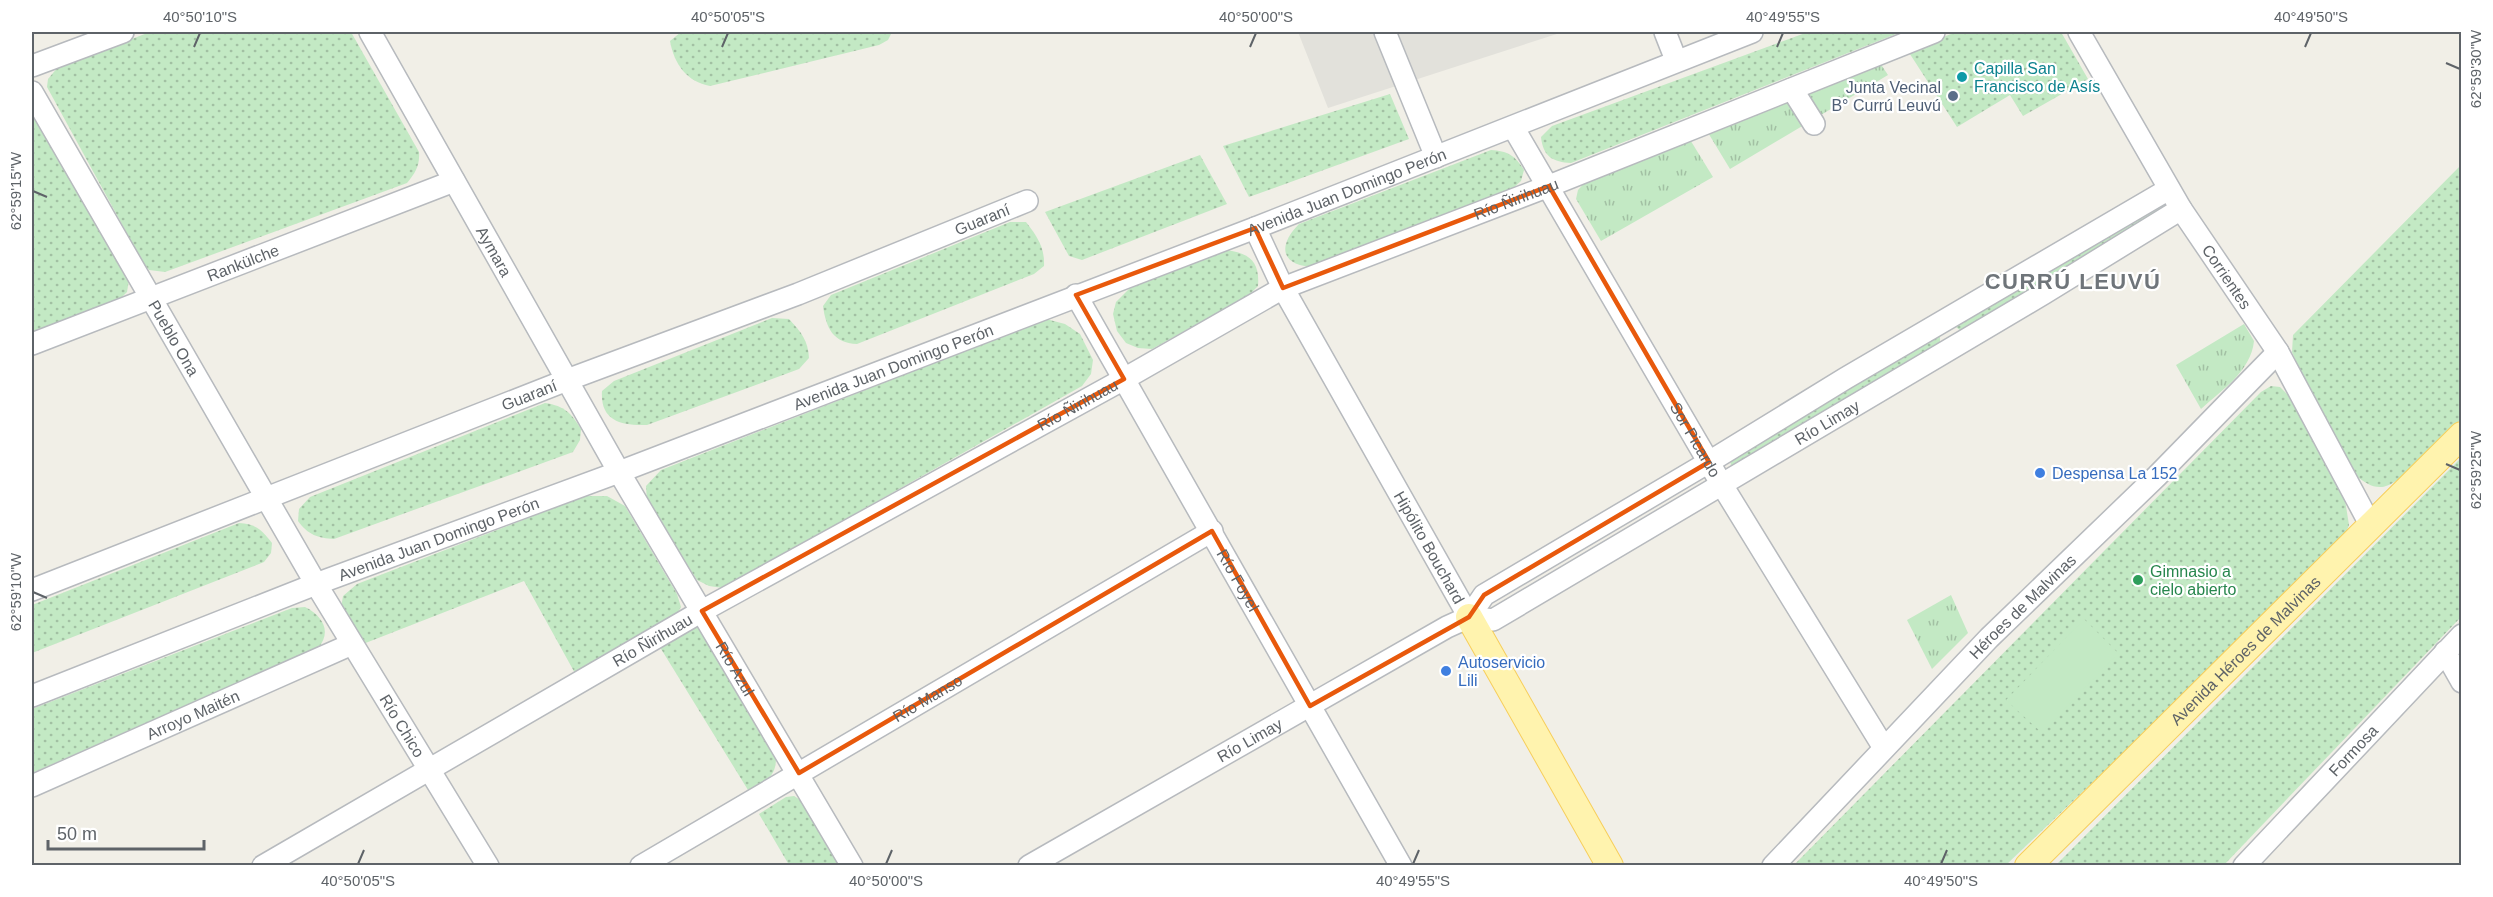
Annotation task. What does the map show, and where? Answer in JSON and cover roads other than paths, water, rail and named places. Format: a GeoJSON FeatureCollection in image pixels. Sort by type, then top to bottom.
{"type":"FeatureCollection","features":[{"type":"Feature","properties":{"kind":"main road","name":"Avenida Héroes de Malvinas"},"geometry":{"type":"LineString","coordinates":[[2028,866],[2462,435]]}},
{"type":"Feature","properties":{"kind":"main road","name":"Hipólito Bouchard"},"geometry":{"type":"LineString","coordinates":[[1469,617],[1610,866]]}},
{"type":"Feature","properties":{"kind":"street"},"geometry":{"type":"LineString","coordinates":[[32,66],[123,32]]}},
{"type":"Feature","properties":{"kind":"street","name":"Aymara"},"geometry":{"type":"LineString","coordinates":[[369,32],[619,472]]}},
{"type":"Feature","properties":{"kind":"street"},"geometry":{"type":"LineString","coordinates":[[1385,32],[1436,157]]}},
{"type":"Feature","properties":{"kind":"street"},"geometry":{"type":"LineString","coordinates":[[1665,32],[1676,60]]}},
{"type":"Feature","properties":{"kind":"street","name":"Avenida Juan Domingo Perón"},"geometry":{"type":"LineString","coordinates":[[32,696],[316,584],[619,472],[1255,228],[1513,127],[1676,60],[1752,32]]}},
{"type":"Feature","properties":{"kind":"street","name":"Río Ñirihuau"},"geometry":{"type":"LineString","coordinates":[[263,866],[702,611],[1124,379],[1283,288],[1549,186],[1934,32]]}},
{"type":"Feature","properties":{"kind":"street","name":"Corrientes"},"geometry":{"type":"LineString","coordinates":[[2079,32],[2181,209],[2278,352],[2371,525]]}},
{"type":"Feature","properties":{"kind":"street"},"geometry":{"type":"LineString","coordinates":[[1792,89],[1814,124]]}},
{"type":"Feature","properties":{"kind":"street","name":"Pueblo Ona"},"geometry":{"type":"LineString","coordinates":[[32,92],[316,584]]}},
{"type":"Feature","properties":{"kind":"street","name":"Sor Picardo"},"geometry":{"type":"LineString","coordinates":[[1513,127],[1722,485],[1884,748]]}},
{"type":"Feature","properties":{"kind":"street","name":"Rankülche"},"geometry":{"type":"LineString","coordinates":[[32,344],[454,181]]}},
{"type":"Feature","properties":{"kind":"street","name":"Río Limay"},"geometry":{"type":"LineString","coordinates":[[1469,617],[1484,595],[1941,322],[2169,189]]}},
{"type":"Feature","properties":{"kind":"street","name":"Guaraní"},"geometry":{"type":"LineString","coordinates":[[32,590],[567,380],[798,294],[1027,201]]}},
{"type":"Feature","properties":{"kind":"street","name":"Río Limay"},"geometry":{"type":"LineString","coordinates":[[1029,866],[1446,627],[1469,617],[1493,620],[2181,209]]}},
{"type":"Feature","properties":{"kind":"street","name":"Hipólito Bouchard"},"geometry":{"type":"LineString","coordinates":[[1255,228],[1283,288],[1469,617]]}},
{"type":"Feature","properties":{"kind":"street","name":"Río Foyel"},"geometry":{"type":"LineString","coordinates":[[1076,295],[1401,866]]}},
{"type":"Feature","properties":{"kind":"street"},"geometry":{"type":"LineString","coordinates":[[1941,322],[1955,346]]}},
{"type":"Feature","properties":{"kind":"street","name":"Héroes de Malvinas"},"geometry":{"type":"LineString","coordinates":[[1773,866],[1989,638],[2058,560],[2157,476],[2278,352]]}},
{"type":"Feature","properties":{"kind":"street","name":"Río Azul"},"geometry":{"type":"LineString","coordinates":[[619,472],[852,866]]}},
{"type":"Feature","properties":{"kind":"street","name":"Río Manso"},"geometry":{"type":"LineString","coordinates":[[641,866],[1212,531]]}},
{"type":"Feature","properties":{"kind":"street","name":"Río Chico"},"geometry":{"type":"LineString","coordinates":[[316,584],[488,866]]}},
{"type":"Feature","properties":{"kind":"street","name":"Formosa"},"geometry":{"type":"LineString","coordinates":[[2244,866],[2265,857],[2462,635]]}},
{"type":"Feature","properties":{"kind":"street","name":"Arroyo Maitén"},"geometry":{"type":"LineString","coordinates":[[32,786],[352,644]]}},
{"type":"Feature","properties":{"kind":"street"},"geometry":{"type":"LineString","coordinates":[[2445,652],[2462,682]]}},
{"type":"Feature","properties":{"kind":"place","name":"Capilla San Francisco de Asís"},"geometry":{"type":"Point","coordinates":[1962,77]}},
{"type":"Feature","properties":{"kind":"place","name":"Junta Vecinal B° Currú Leuvú"},"geometry":{"type":"Point","coordinates":[1953,96]}},
{"type":"Feature","properties":{"kind":"place","name":"Despensa La 152"},"geometry":{"type":"Point","coordinates":[2040,473]}},
{"type":"Feature","properties":{"kind":"place","name":"Gimnasio a cielo abierto"},"geometry":{"type":"Point","coordinates":[2138,580]}},
{"type":"Feature","properties":{"kind":"place","name":"Autoservicio Lili"},"geometry":{"type":"Point","coordinates":[1446,671]}},
{"type":"Feature","properties":{"kind":"district","name":"CURRÚ LEUVÚ"},"geometry":{"type":"Point","coordinates":[2073,281]}}]}
